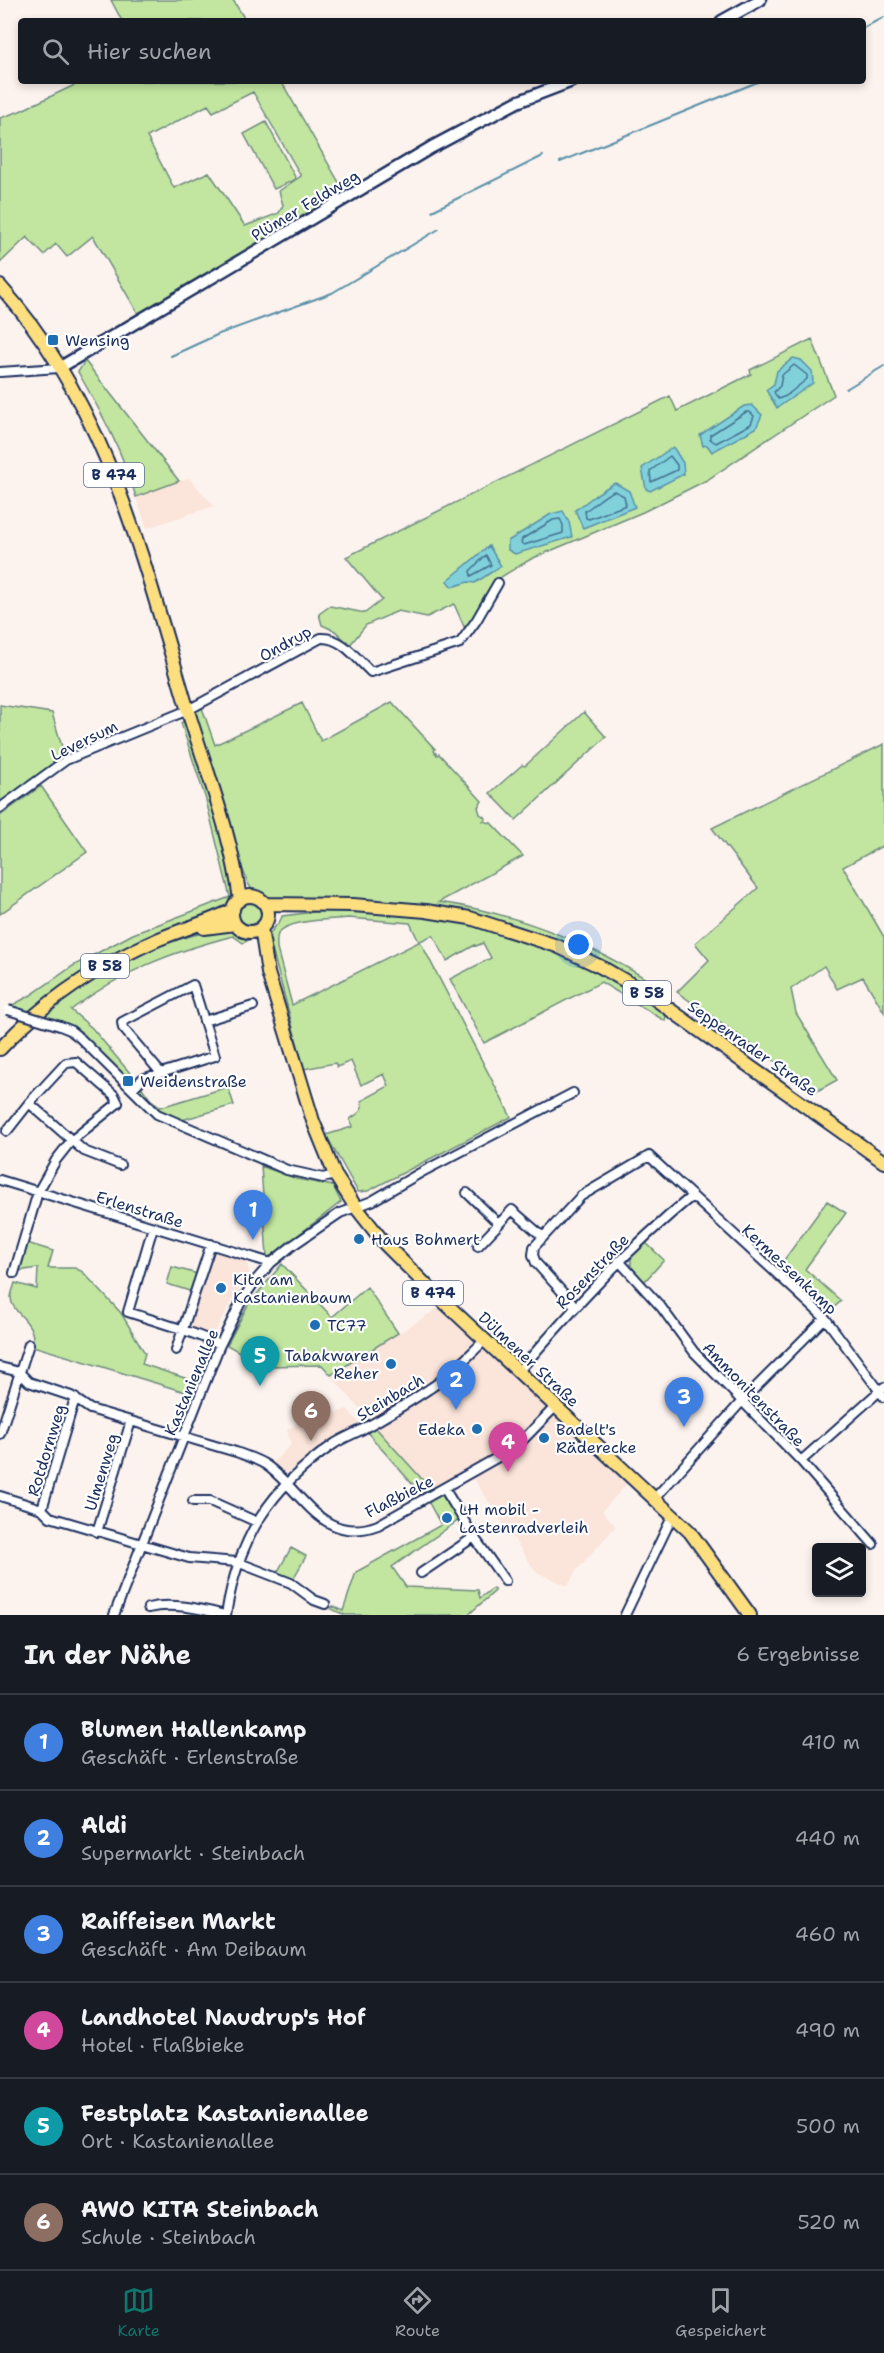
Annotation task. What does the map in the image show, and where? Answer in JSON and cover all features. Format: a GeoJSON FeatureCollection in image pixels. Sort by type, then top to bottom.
{"type":"FeatureCollection","features":[{"type":"Feature","properties":{"kind":"main road","name":"B 474"},"geometry":{"type":"LineString","coordinates":[[0,286],[45,344],[86,414],[118,485],[135,530],[229,844],[241,902]]}},
{"type":"Feature","properties":{"kind":"main road"},"geometry":{"type":"LineString","coordinates":[[248,932],[235,924],[241,902],[265,904]]}},
{"type":"Feature","properties":{"kind":"main road","name":"B 58"},"geometry":{"type":"LineString","coordinates":[[0,1049],[40,1011],[81,981],[135,950],[241,902]]}},
{"type":"Feature","properties":{"kind":"main road","name":"Seppenrader Straße"},"geometry":{"type":"LineString","coordinates":[[265,904],[386,906],[448,915],[512,930],[557,946],[601,967],[648,994],[884,1162]]}},
{"type":"Feature","properties":{"kind":"main road","name":"Dülmener Straße"},"geometry":{"type":"LineString","coordinates":[[265,904],[264,923],[268,973]]}},
{"type":"Feature","properties":{"kind":"main road","name":"Seppenrader Straße"},"geometry":{"type":"LineString","coordinates":[[248,932],[264,923],[321,905]]}},
{"type":"Feature","properties":{"kind":"main road","name":"B 58"},"geometry":{"type":"LineString","coordinates":[[176,933],[235,924]]}},
{"type":"Feature","properties":{"kind":"main road","name":"Dülmener Straße"},"geometry":{"type":"LineString","coordinates":[[248,932],[268,973],[313,1121],[335,1175],[355,1206],[400,1260],[484,1341],[655,1498],[671,1519],[690,1532],[750,1615]]}},
{"type":"Feature","properties":{"kind":"street"},"geometry":{"type":"LineString","coordinates":[[727,18],[760,0]]}},
{"type":"Feature","properties":{"kind":"street","name":"Plümer Feldweg"},"geometry":{"type":"LineString","coordinates":[[59,368],[432,147],[517,102],[564,84]]}},
{"type":"Feature","properties":{"kind":"street"},"geometry":{"type":"LineString","coordinates":[[0,372],[59,368]]}},
{"type":"Feature","properties":{"kind":"street","name":"Ondrup"},"geometry":{"type":"LineString","coordinates":[[188,710],[321,638],[339,642],[371,672],[460,643],[498,583]]}},
{"type":"Feature","properties":{"kind":"street","name":"Leversum"},"geometry":{"type":"LineString","coordinates":[[0,808],[66,760],[188,710]]}},
{"type":"Feature","properties":{"kind":"street"},"geometry":{"type":"LineString","coordinates":[[132,1089],[142,1079],[215,1056],[193,985],[122,1022],[123,1028],[160,1072]]}},
{"type":"Feature","properties":{"kind":"street"},"geometry":{"type":"LineString","coordinates":[[204,1021],[253,1006]]}},
{"type":"Feature","properties":{"kind":"street"},"geometry":{"type":"LineString","coordinates":[[4,1008],[70,1030],[157,1114],[287,1170],[323,1178],[335,1175]]}},
{"type":"Feature","properties":{"kind":"street"},"geometry":{"type":"LineString","coordinates":[[7,1131],[29,1103],[66,1063],[71,1061],[76,1062],[114,1095],[118,1103],[71,1141],[56,1160],[38,1192],[14,1273]]}},
{"type":"Feature","properties":{"kind":"street","name":"Kastanienallee"},"geometry":{"type":"LineString","coordinates":[[114,1615],[220,1344],[245,1295],[271,1263],[340,1213],[372,1201],[420,1173],[573,1093]]}},
{"type":"Feature","properties":{"kind":"street"},"geometry":{"type":"LineString","coordinates":[[29,1103],[84,1150],[120,1165]]}},
{"type":"Feature","properties":{"kind":"street","name":"Kermessenkamp"},"geometry":{"type":"LineString","coordinates":[[542,1236],[580,1196],[649,1156],[825,1318],[881,1388],[884,1397]]}},
{"type":"Feature","properties":{"kind":"street","name":"Erlenstraße"},"geometry":{"type":"LineString","coordinates":[[0,1180],[271,1263]]}},
{"type":"Feature","properties":{"kind":"street"},"geometry":{"type":"LineString","coordinates":[[467,1193],[499,1224]]}},
{"type":"Feature","properties":{"kind":"street","name":"Rosenstraße"},"geometry":{"type":"LineString","coordinates":[[518,1372],[575,1306],[619,1261],[658,1224],[692,1197]]}},
{"type":"Feature","properties":{"kind":"street"},"geometry":{"type":"LineString","coordinates":[[478,1246],[512,1210],[542,1236],[534,1247],[534,1259],[575,1306]]}},
{"type":"Feature","properties":{"kind":"street"},"geometry":{"type":"LineString","coordinates":[[153,1227],[128,1312],[220,1344]]}},
{"type":"Feature","properties":{"kind":"street"},"geometry":{"type":"LineString","coordinates":[[176,1350],[211,1244]]}},
{"type":"Feature","properties":{"kind":"street","name":"Ammonitenstraße"},"geometry":{"type":"LineString","coordinates":[[619,1261],[660,1307],[694,1352],[801,1461],[873,1544]]}},
{"type":"Feature","properties":{"kind":"street"},"geometry":{"type":"LineString","coordinates":[[655,1498],[743,1400],[825,1318]]}},
{"type":"Feature","properties":{"kind":"street","name":"Steinbach"},"geometry":{"type":"LineString","coordinates":[[148,1608],[176,1605],[225,1615],[237,1562],[257,1521],[286,1485],[307,1464],[335,1443],[366,1428],[444,1379],[484,1341]]}},
{"type":"Feature","properties":{"kind":"street"},"geometry":{"type":"LineString","coordinates":[[0,1434],[29,1344]]}},
{"type":"Feature","properties":{"kind":"street","name":"Flaßbieke"},"geometry":{"type":"LineString","coordinates":[[0,1367],[19,1372],[29,1382],[75,1398],[90,1409],[259,1461],[268,1466],[328,1523],[357,1530],[378,1525],[516,1446],[556,1406]]}},
{"type":"Feature","properties":{"kind":"street"},"geometry":{"type":"LineString","coordinates":[[801,1461],[881,1388]]}},
{"type":"Feature","properties":{"kind":"street","name":"Rotdornweg"},"geometry":{"type":"LineString","coordinates":[[42,1509],[75,1398]]}},
{"type":"Feature","properties":{"kind":"street","name":"Ulmenweg"},"geometry":{"type":"LineString","coordinates":[[97,1532],[130,1421]]}},
{"type":"Feature","properties":{"kind":"street"},"geometry":{"type":"LineString","coordinates":[[444,1488],[505,1581]]}},
{"type":"Feature","properties":{"kind":"street"},"geometry":{"type":"LineString","coordinates":[[0,1496],[42,1509],[50,1517],[141,1545],[189,1558],[237,1562],[291,1582],[314,1600],[325,1604]]}},
{"type":"Feature","properties":{"kind":"street"},"geometry":{"type":"LineString","coordinates":[[193,1501],[210,1501],[257,1521]]}},
{"type":"Feature","properties":{"kind":"street"},"geometry":{"type":"LineString","coordinates":[[625,1615],[671,1519]]}},
{"type":"Feature","properties":{"kind":"street"},"geometry":{"type":"LineString","coordinates":[[421,1573],[474,1537]]}},
{"type":"Feature","properties":{"kind":"shaded area"},"geometry":{"type":"Polygon","coordinates":[[[189,478],[214,506],[147,528],[136,497],[189,478]]]}},
{"type":"Feature","properties":{"kind":"shaded area","name":"Kita am Kastanienbaum"},"geometry":{"type":"Polygon","coordinates":[[[216,1252],[246,1261],[250,1273],[212,1337],[190,1329],[190,1326],[210,1256],[216,1252]]]}},
{"type":"Feature","properties":{"kind":"shaded area"},"geometry":{"type":"Polygon","coordinates":[[[440,1307],[628,1483],[602,1511],[616,1526],[576,1571],[568,1586],[536,1572],[467,1469],[431,1489],[331,1376],[440,1307]]]}},
{"type":"Feature","properties":{"kind":"shaded area"},"geometry":{"type":"Polygon","coordinates":[[[347,1409],[360,1424],[321,1447],[288,1472],[283,1472],[272,1463],[291,1445],[287,1430],[318,1411],[323,1415],[329,1415],[347,1409]]]}},
{"type":"Feature","properties":{"kind":"green space"},"geometry":{"type":"Polygon","coordinates":[[[111,0],[233,0],[244,18],[120,18],[111,0]]]}},
{"type":"Feature","properties":{"kind":"green space"},"geometry":{"type":"Polygon","coordinates":[[[77,84],[283,84],[345,193],[140,317],[93,236],[67,257],[56,244],[44,255],[27,237],[0,263],[0,118],[77,84]],[[253,92],[213,112],[208,105],[147,137],[174,188],[209,172],[245,226],[279,213],[283,205],[279,191],[301,176],[253,92]]]}},
{"type":"Feature","properties":{"kind":"green space"},"geometry":{"type":"Polygon","coordinates":[[[266,122],[296,179],[274,189],[244,134],[266,122]]]}},
{"type":"Feature","properties":{"kind":"green space"},"geometry":{"type":"Polygon","coordinates":[[[812,339],[834,395],[707,480],[643,512],[531,559],[496,580],[466,631],[454,604],[427,617],[398,611],[366,625],[350,645],[335,631],[322,625],[319,614],[330,606],[365,613],[382,600],[346,557],[670,396],[677,411],[751,374],[750,370],[812,339]]]}},
{"type":"Feature","properties":{"kind":"green space"},"geometry":{"type":"Polygon","coordinates":[[[85,361],[179,481],[136,497],[118,448],[78,372],[85,361]]]}},
{"type":"Feature","properties":{"kind":"green space"},"geometry":{"type":"Polygon","coordinates":[[[392,702],[435,749],[437,755],[439,754],[482,801],[478,807],[480,814],[486,818],[483,821],[491,823],[523,856],[439,902],[500,915],[560,935],[617,962],[644,978],[670,995],[668,1002],[510,925],[269,902],[252,890],[235,849],[194,713],[201,705],[215,745],[302,703],[321,741],[392,702]]]}},
{"type":"Feature","properties":{"kind":"green space"},"geometry":{"type":"Polygon","coordinates":[[[0,705],[52,713],[65,757],[2,804],[0,800],[0,705]]]}},
{"type":"Feature","properties":{"kind":"green space"},"geometry":{"type":"Polygon","coordinates":[[[584,712],[606,737],[516,820],[490,793],[522,765],[525,766],[584,712]]]}},
{"type":"Feature","properties":{"kind":"green space"},"geometry":{"type":"Polygon","coordinates":[[[182,716],[185,716],[224,839],[235,898],[230,906],[181,927],[30,1014],[9,1007],[73,966],[133,934],[230,897],[206,800],[181,723],[183,722],[182,716]]]}},
{"type":"Feature","properties":{"kind":"green space"},"geometry":{"type":"Polygon","coordinates":[[[884,744],[884,845],[843,867],[884,937],[884,1012],[863,977],[837,989],[824,966],[791,989],[796,1013],[837,1080],[817,1091],[677,992],[709,960],[695,943],[758,888],[712,828],[884,744]]]}},
{"type":"Feature","properties":{"kind":"green space"},"geometry":{"type":"Polygon","coordinates":[[[41,786],[87,852],[0,914],[0,816],[41,786]]]}},
{"type":"Feature","properties":{"kind":"green space"},"geometry":{"type":"Polygon","coordinates":[[[250,901],[259,905],[263,914],[259,923],[250,927],[241,923],[237,914],[241,905],[250,901]]]}},
{"type":"Feature","properties":{"kind":"green space"},"geometry":{"type":"Polygon","coordinates":[[[331,910],[398,912],[473,924],[534,942],[597,970],[667,1011],[665,1021],[601,982],[484,1043],[450,979],[491,958],[483,943],[447,961],[433,935],[420,941],[511,1117],[368,1191],[358,1192],[326,1135],[352,1127],[350,1119],[361,1110],[361,1101],[389,1086],[384,1074],[361,1085],[351,1061],[337,1067],[335,1063],[304,1069],[269,938],[271,931],[280,922],[282,916],[331,910]],[[348,918],[300,923],[283,929],[277,936],[277,949],[292,1005],[419,942],[410,923],[348,918]]]}},
{"type":"Feature","properties":{"kind":"green space"},"geometry":{"type":"Polygon","coordinates":[[[231,928],[249,940],[243,943],[233,936],[168,956],[109,984],[71,1010],[92,1028],[135,1079],[131,1081],[78,1030],[70,1025],[40,1016],[84,985],[130,959],[179,939],[231,928]]]}},
{"type":"Feature","properties":{"kind":"green space"},"geometry":{"type":"Polygon","coordinates":[[[140,1085],[150,1099],[161,1107],[228,1087],[234,1105],[182,1120],[177,1117],[172,1119],[143,1098],[137,1088],[140,1085]]]}},
{"type":"Feature","properties":{"kind":"green space"},"geometry":{"type":"Polygon","coordinates":[[[261,1166],[297,1179],[333,1186],[341,1202],[267,1257],[261,1166]]]}},
{"type":"Feature","properties":{"kind":"green space"},"geometry":{"type":"Polygon","coordinates":[[[827,1201],[846,1213],[805,1269],[841,1301],[828,1313],[776,1271],[827,1201]]]}},
{"type":"Feature","properties":{"kind":"green space"},"geometry":{"type":"Polygon","coordinates":[[[645,1242],[664,1260],[644,1282],[631,1267],[631,1257],[645,1242]]]}},
{"type":"Feature","properties":{"kind":"green space"},"geometry":{"type":"Polygon","coordinates":[[[27,1243],[53,1251],[48,1268],[75,1268],[83,1272],[121,1313],[145,1353],[142,1364],[197,1382],[192,1394],[33,1346],[33,1337],[28,1323],[15,1309],[11,1298],[15,1283],[37,1289],[38,1268],[18,1271],[27,1243]]]}},
{"type":"Feature","properties":{"kind":"green space","name":"TC77"},"geometry":{"type":"Polygon","coordinates":[[[282,1264],[332,1317],[367,1287],[398,1333],[331,1375],[322,1365],[264,1366],[227,1345],[248,1305],[282,1264]]]}},
{"type":"Feature","properties":{"kind":"green space"},"geometry":{"type":"Polygon","coordinates":[[[172,1267],[198,1274],[193,1292],[167,1284],[172,1267]]]}},
{"type":"Feature","properties":{"kind":"green space"},"geometry":{"type":"Polygon","coordinates":[[[375,1427],[431,1489],[421,1494],[366,1431],[375,1427]]]}},
{"type":"Feature","properties":{"kind":"green space"},"geometry":{"type":"Polygon","coordinates":[[[442,1495],[459,1520],[392,1567],[406,1587],[478,1590],[480,1598],[493,1588],[495,1591],[468,1615],[345,1615],[331,1609],[333,1606],[343,1611],[356,1572],[441,1525],[428,1501],[442,1495]]]}},
{"type":"Feature","properties":{"kind":"green space"},"geometry":{"type":"Polygon","coordinates":[[[291,1548],[306,1556],[292,1581],[277,1573],[291,1548]]]}},
{"type":"Feature","properties":{"kind":"water"},"geometry":{"type":"Polygon","coordinates":[[[793,358],[801,360],[812,371],[813,383],[777,408],[766,390],[774,384],[777,371],[793,358]]]}},
{"type":"Feature","properties":{"kind":"water"},"geometry":{"type":"Polygon","coordinates":[[[752,405],[762,415],[756,428],[712,452],[707,445],[703,446],[700,435],[744,406],[752,405]]]}},
{"type":"Feature","properties":{"kind":"water"},"geometry":{"type":"Polygon","coordinates":[[[673,447],[683,463],[684,474],[650,491],[646,489],[642,468],[673,447]]]}},
{"type":"Feature","properties":{"kind":"water"},"geometry":{"type":"Polygon","coordinates":[[[615,483],[629,491],[635,507],[583,528],[575,510],[615,483]]]}},
{"type":"Feature","properties":{"kind":"water"},"geometry":{"type":"Polygon","coordinates":[[[563,511],[569,522],[572,537],[515,554],[508,550],[508,541],[551,514],[563,511]]]}},
{"type":"Feature","properties":{"kind":"water"},"geometry":{"type":"Polygon","coordinates":[[[489,546],[501,566],[475,583],[468,582],[452,587],[447,581],[489,546]]]}},
{"type":"Feature","properties":{"kind":"waterway"},"geometry":{"type":"LineString","coordinates":[[866,26],[884,17]]}},
{"type":"Feature","properties":{"kind":"waterway"},"geometry":{"type":"LineString","coordinates":[[560,162],[753,84]]}},
{"type":"Feature","properties":{"kind":"waterway"},"geometry":{"type":"LineString","coordinates":[[432,211],[543,156]]}},
{"type":"Feature","properties":{"kind":"waterway"},"geometry":{"type":"LineString","coordinates":[[171,356],[219,334],[332,293],[439,229]]}},
{"type":"Feature","properties":{"kind":"waterway"},"geometry":{"type":"LineString","coordinates":[[846,389],[884,366]]}},
{"type":"Feature","properties":{"kind":"place","name":"Wensing"},"geometry":{"type":"Point","coordinates":[53,340]}},
{"type":"Feature","properties":{"kind":"place","name":"Weidenstraße"},"geometry":{"type":"Point","coordinates":[128,1081]}},
{"type":"Feature","properties":{"kind":"place","name":"Haus Bohmert"},"geometry":{"type":"Point","coordinates":[359,1239]}},
{"type":"Feature","properties":{"kind":"place","name":"Blumen Hallenkamp"},"geometry":{"type":"Point","coordinates":[253,1240]}},
{"type":"Feature","properties":{"kind":"place","name":"Kita am Kastanienbaum"},"geometry":{"type":"Point","coordinates":[221,1288]}},
{"type":"Feature","properties":{"kind":"place","name":"TC77"},"geometry":{"type":"Point","coordinates":[315,1325]}},
{"type":"Feature","properties":{"kind":"place","name":"Tabakwaren Reher"},"geometry":{"type":"Point","coordinates":[391,1364]}},
{"type":"Feature","properties":{"kind":"place","name":"Festplatz Kastanienallee"},"geometry":{"type":"Point","coordinates":[260,1386]}},
{"type":"Feature","properties":{"kind":"place","name":"Aldi"},"geometry":{"type":"Point","coordinates":[456,1410]}},
{"type":"Feature","properties":{"kind":"place","name":"Raiffeisen Markt"},"geometry":{"type":"Point","coordinates":[684,1427]}},
{"type":"Feature","properties":{"kind":"place","name":"Edeka"},"geometry":{"type":"Point","coordinates":[477,1429]}},
{"type":"Feature","properties":{"kind":"place","name":"Badelt's Räderecke"},"geometry":{"type":"Point","coordinates":[544,1438]}},
{"type":"Feature","properties":{"kind":"place","name":"AWO KITA Steinbach"},"geometry":{"type":"Point","coordinates":[311,1441]}},
{"type":"Feature","properties":{"kind":"place","name":"Landhotel Naudrup's Hof"},"geometry":{"type":"Point","coordinates":[508,1472]}},
{"type":"Feature","properties":{"kind":"place","name":"LH mobil - Lastenradverleih"},"geometry":{"type":"Point","coordinates":[447,1518]}}]}
